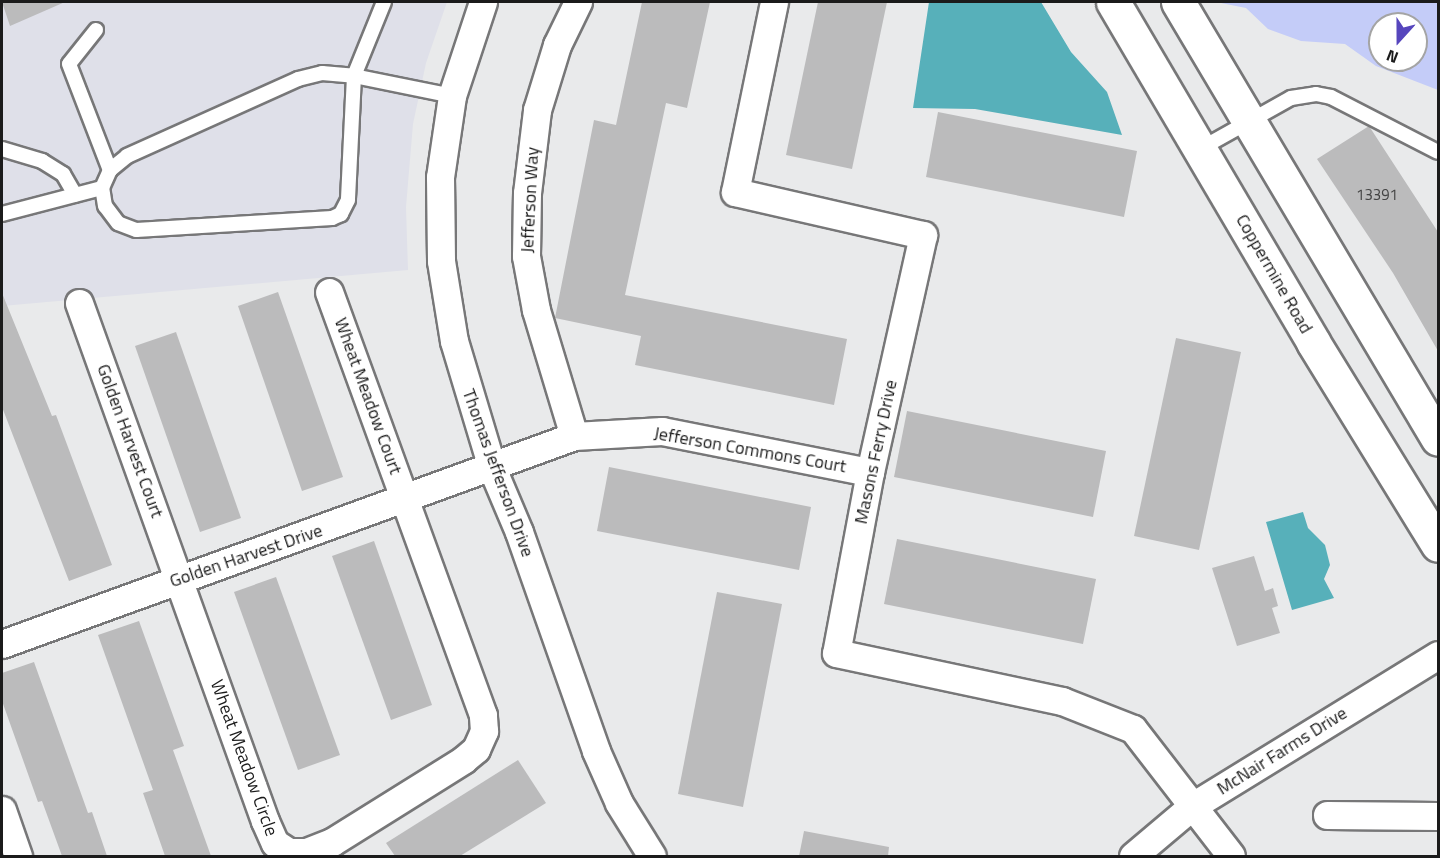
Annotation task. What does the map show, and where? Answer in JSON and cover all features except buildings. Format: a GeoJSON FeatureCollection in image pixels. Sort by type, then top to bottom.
{"type":"FeatureCollection","features":[{"type":"Feature","properties":{"kind":"street","name":"Thomas Jefferson Drive"},"geometry":{"type":"LineString","coordinates":[[483,2],[452,96],[440,177],[444,287],[460,368],[492,468],[519,532],[603,770],[652,856]]}},
{"type":"Feature","properties":{"kind":"street","name":"Jefferson Way"},"geometry":{"type":"LineString","coordinates":[[574,436],[536,310],[526,256],[527,193],[537,110],[557,45],[578,2]]}},
{"type":"Feature","properties":{"kind":"street","name":"Masons Ferry Drive"},"geometry":{"type":"LineString","coordinates":[[774,2],[735,192],[923,235],[870,472],[836,653],[1062,701],[1133,729],[1191,807]]}},
{"type":"Feature","properties":{"kind":"street","name":"Coppermine Road"},"geometry":{"type":"LineString","coordinates":[[1113,2],[1438,545]]}},
{"type":"Feature","properties":{"kind":"street"},"geometry":{"type":"LineString","coordinates":[[1178,2],[1438,439]]}},
{"type":"Feature","properties":{"kind":"street","name":"Wheat Meadow Court"},"geometry":{"type":"LineString","coordinates":[[329,292],[406,500]]}},
{"type":"Feature","properties":{"kind":"street","name":"Golden Harvest Court"},"geometry":{"type":"LineString","coordinates":[[79,303],[180,579]]}},
{"type":"Feature","properties":{"kind":"street","name":"Jefferson Commons Court"},"geometry":{"type":"LineString","coordinates":[[492,468],[574,436],[662,431],[870,472]]}},
{"type":"Feature","properties":{"kind":"street","name":"Golden Harvest Drive"},"geometry":{"type":"LineString","coordinates":[[2,644],[492,468]]}},
{"type":"Feature","properties":{"kind":"street","name":"Wheat Meadow Circle"},"geometry":{"type":"LineString","coordinates":[[180,579],[274,843],[289,852],[306,852],[332,842],[463,760],[476,749],[484,731],[483,715],[406,500]]}},
{"type":"Feature","properties":{"kind":"street","name":"McNair Farms Drive"},"geometry":{"type":"LineString","coordinates":[[1133,856],[1191,807],[1438,655]]}},
{"type":"Feature","properties":{"kind":"street"},"geometry":{"type":"LineString","coordinates":[[1191,807],[1232,856]]}},
{"type":"Feature","properties":{"kind":"street"},"geometry":{"type":"LineString","coordinates":[[2,810],[18,856]]}},
{"type":"Feature","properties":{"kind":"street"},"geometry":{"type":"LineString","coordinates":[[1327,815],[1438,816]]}},
{"type":"Feature","properties":{"kind":"lane"},"geometry":{"type":"LineString","coordinates":[[384,2],[354,76],[348,200],[341,214],[332,218],[136,230],[118,223],[105,206],[102,188],[110,170],[127,156],[298,79],[322,73],[354,76],[452,96]]}},
{"type":"Feature","properties":{"kind":"lane"},"geometry":{"type":"LineString","coordinates":[[96,30],[69,64],[110,170]]}},
{"type":"Feature","properties":{"kind":"lane"},"geometry":{"type":"LineString","coordinates":[[1200,149],[1250,124],[1291,98],[1331,97],[1438,153]]}},
{"type":"Feature","properties":{"kind":"lane"},"geometry":{"type":"LineString","coordinates":[[2,149],[42,161],[63,174],[75,195]]}},
{"type":"Feature","properties":{"kind":"lane"},"geometry":{"type":"LineString","coordinates":[[2,214],[102,188]]}},
{"type":"Feature","properties":{"kind":"shaded area"},"geometry":{"type":"Polygon","coordinates":[[[2,2],[447,2],[426,63],[413,124],[406,207],[408,270],[2,306],[2,2]]]}},
{"type":"Feature","properties":{"kind":"shaded area"},"geometry":{"type":"Polygon","coordinates":[[[929,2],[1041,2],[1071,52],[1107,92],[1122,135],[975,109],[913,108],[929,2]]]}},
{"type":"Feature","properties":{"kind":"shaded area"},"geometry":{"type":"Polygon","coordinates":[[[1216,2],[1438,2],[1438,90],[1392,72],[1428,72],[1428,12],[1368,12],[1368,60],[1345,44],[1301,41],[1268,29],[1246,8],[1216,2]]]}},
{"type":"Feature","properties":{"kind":"shaded area"},"geometry":{"type":"Polygon","coordinates":[[[1303,512],[1308,528],[1325,545],[1330,565],[1324,579],[1334,598],[1292,610],[1266,522],[1303,512]]]}}]}
